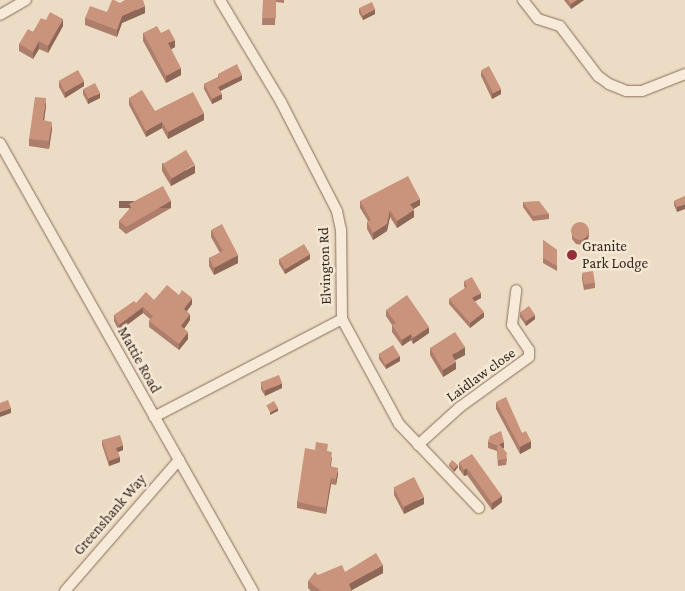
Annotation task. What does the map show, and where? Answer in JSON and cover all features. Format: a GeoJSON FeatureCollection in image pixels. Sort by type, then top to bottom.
{"type":"FeatureCollection","features":[{"type":"Feature","properties":{"kind":"street"},"geometry":{"type":"LineString","coordinates":[[0,15],[26,0]]}},
{"type":"Feature","properties":{"kind":"street","name":"Elvington Rd"},"geometry":{"type":"LineString","coordinates":[[154,417],[342,318],[341,230],[337,212],[281,102],[220,0]]}},
{"type":"Feature","properties":{"kind":"street"},"geometry":{"type":"LineString","coordinates":[[524,0],[538,19],[560,26],[598,76],[609,84],[626,91],[642,91],[685,74]]}},
{"type":"Feature","properties":{"kind":"street","name":"Mattie Road"},"geometry":{"type":"LineString","coordinates":[[0,143],[253,591]]}},
{"type":"Feature","properties":{"kind":"street","name":"Laidlaw close"},"geometry":{"type":"LineString","coordinates":[[418,445],[460,406],[529,357],[529,350],[512,325],[516,290]]}},
{"type":"Feature","properties":{"kind":"street"},"geometry":{"type":"LineString","coordinates":[[342,318],[392,413],[418,445],[479,508]]}},
{"type":"Feature","properties":{"kind":"street","name":"Greenshank Way"},"geometry":{"type":"LineString","coordinates":[[64,591],[179,460]]}},
{"type":"Feature","properties":{"kind":"building"},"geometry":{"type":"Polygon","coordinates":[[[112,0],[120,3],[125,0],[143,0],[145,6],[122,16],[117,30],[85,18],[90,6],[107,12],[112,0]]]}},
{"type":"Feature","properties":{"kind":"building"},"geometry":{"type":"Polygon","coordinates":[[[263,0],[276,0],[276,18],[263,18],[263,0]]]}},
{"type":"Feature","properties":{"kind":"building"},"geometry":{"type":"Polygon","coordinates":[[[568,0],[577,0],[571,4],[568,0]]]}},
{"type":"Feature","properties":{"kind":"building"},"geometry":{"type":"Polygon","coordinates":[[[372,2],[375,9],[363,16],[359,8],[372,2]]]}},
{"type":"Feature","properties":{"kind":"building"},"geometry":{"type":"Polygon","coordinates":[[[50,12],[63,19],[48,46],[39,41],[33,52],[19,44],[28,29],[33,32],[41,18],[46,20],[50,12]]]}},
{"type":"Feature","properties":{"kind":"building"},"geometry":{"type":"Polygon","coordinates":[[[157,26],[161,33],[169,29],[175,40],[168,43],[181,68],[166,76],[143,33],[157,26]]]}},
{"type":"Feature","properties":{"kind":"building"},"geometry":{"type":"Polygon","coordinates":[[[237,64],[242,75],[218,87],[222,94],[212,99],[204,84],[219,77],[218,74],[237,64]]]}},
{"type":"Feature","properties":{"kind":"building"},"geometry":{"type":"Polygon","coordinates":[[[489,66],[501,89],[493,93],[481,70],[489,66]]]}},
{"type":"Feature","properties":{"kind":"building"},"geometry":{"type":"Polygon","coordinates":[[[78,70],[84,81],[65,92],[59,81],[78,70]]]}},
{"type":"Feature","properties":{"kind":"building"},"geometry":{"type":"Polygon","coordinates":[[[95,83],[100,93],[88,99],[83,89],[95,83]]]}},
{"type":"Feature","properties":{"kind":"building"},"geometry":{"type":"Polygon","coordinates":[[[142,90],[155,111],[193,92],[204,113],[168,132],[162,122],[146,131],[129,98],[142,90]]]}},
{"type":"Feature","properties":{"kind":"building"},"geometry":{"type":"Polygon","coordinates":[[[35,97],[46,98],[43,120],[52,122],[49,141],[29,139],[35,97]]]}},
{"type":"Feature","properties":{"kind":"building"},"geometry":{"type":"Polygon","coordinates":[[[186,150],[195,165],[172,178],[163,164],[186,150]]]}},
{"type":"Feature","properties":{"kind":"building"},"geometry":{"type":"Polygon","coordinates":[[[408,176],[420,199],[410,204],[414,210],[397,221],[390,210],[387,224],[373,233],[367,222],[371,220],[360,201],[408,176]]]}},
{"type":"Feature","properties":{"kind":"building"},"geometry":{"type":"Polygon","coordinates":[[[163,186],[171,201],[126,227],[119,221],[131,207],[129,204],[163,186]]]}},
{"type":"Feature","properties":{"kind":"building"},"geometry":{"type":"Polygon","coordinates":[[[685,196],[685,204],[677,207],[674,201],[685,196]]]}},
{"type":"Feature","properties":{"kind":"building"},"geometry":{"type":"Polygon","coordinates":[[[539,201],[549,214],[533,216],[523,202],[539,201]]]}},
{"type":"Feature","properties":{"kind":"building"},"geometry":{"type":"Polygon","coordinates":[[[580,222],[586,225],[589,231],[586,237],[580,240],[574,237],[571,231],[574,225],[580,222]]]}},
{"type":"Feature","properties":{"kind":"building"},"geometry":{"type":"Polygon","coordinates":[[[222,224],[238,255],[214,268],[209,258],[223,251],[211,230],[222,224]]]}},
{"type":"Feature","properties":{"kind":"building"},"geometry":{"type":"Polygon","coordinates":[[[543,240],[557,250],[557,266],[543,258],[543,240]]]}},
{"type":"Feature","properties":{"kind":"building"},"geometry":{"type":"Polygon","coordinates":[[[304,244],[310,254],[285,269],[279,259],[304,244]]]}},
{"type":"Feature","properties":{"kind":"building"},"geometry":{"type":"Polygon","coordinates":[[[593,271],[595,283],[584,285],[582,273],[593,271]]]}},
{"type":"Feature","properties":{"kind":"building"},"geometry":{"type":"Polygon","coordinates":[[[472,277],[481,293],[472,298],[484,312],[470,323],[449,299],[467,287],[464,281],[472,277]]]}},
{"type":"Feature","properties":{"kind":"building"},"geometry":{"type":"Polygon","coordinates":[[[167,285],[179,295],[182,290],[192,298],[184,309],[190,314],[181,326],[188,332],[179,344],[149,321],[153,316],[143,307],[119,325],[114,315],[134,301],[136,303],[146,292],[154,300],[167,285]]]}},
{"type":"Feature","properties":{"kind":"building"},"geometry":{"type":"Polygon","coordinates":[[[407,295],[429,327],[413,338],[411,334],[402,340],[392,325],[396,323],[386,310],[407,295]]]}},
{"type":"Feature","properties":{"kind":"building"},"geometry":{"type":"Polygon","coordinates":[[[529,306],[535,315],[526,321],[520,312],[529,306]]]}},
{"type":"Feature","properties":{"kind":"building"},"geometry":{"type":"Polygon","coordinates":[[[455,332],[465,347],[452,355],[456,362],[443,370],[430,348],[455,332]]]}},
{"type":"Feature","properties":{"kind":"building"},"geometry":{"type":"Polygon","coordinates":[[[393,345],[400,356],[385,365],[379,354],[393,345]]]}},
{"type":"Feature","properties":{"kind":"building"},"geometry":{"type":"Polygon","coordinates":[[[279,375],[282,383],[264,391],[260,382],[279,375]]]}},
{"type":"Feature","properties":{"kind":"building"},"geometry":{"type":"Polygon","coordinates":[[[506,397],[522,433],[526,431],[531,441],[520,447],[496,402],[506,397]]]}},
{"type":"Feature","properties":{"kind":"building"},"geometry":{"type":"Polygon","coordinates":[[[8,400],[11,408],[0,412],[0,403],[8,400]]]}},
{"type":"Feature","properties":{"kind":"building"},"geometry":{"type":"Polygon","coordinates":[[[274,401],[278,408],[270,412],[266,406],[274,401]]]}},
{"type":"Feature","properties":{"kind":"building"},"geometry":{"type":"Polygon","coordinates":[[[501,431],[504,442],[499,444],[507,453],[506,459],[498,460],[497,445],[488,441],[490,436],[501,431]]]}},
{"type":"Feature","properties":{"kind":"building"},"geometry":{"type":"Polygon","coordinates":[[[120,435],[123,445],[116,448],[120,457],[109,461],[102,440],[120,435]]]}},
{"type":"Feature","properties":{"kind":"building"},"geometry":{"type":"Polygon","coordinates":[[[316,442],[328,444],[327,451],[332,452],[330,466],[338,468],[336,479],[331,478],[326,508],[297,502],[305,448],[315,450],[316,442]]]}},
{"type":"Feature","properties":{"kind":"building"},"geometry":{"type":"Polygon","coordinates":[[[472,454],[502,496],[492,503],[467,468],[464,470],[459,462],[472,454]]]}},
{"type":"Feature","properties":{"kind":"building"},"geometry":{"type":"Polygon","coordinates":[[[452,460],[458,465],[454,469],[449,464],[452,460]]]}},
{"type":"Feature","properties":{"kind":"building"},"geometry":{"type":"Polygon","coordinates":[[[414,477],[424,497],[403,507],[394,487],[414,477]]]}},
{"type":"Feature","properties":{"kind":"building"},"geometry":{"type":"Polygon","coordinates":[[[376,553],[383,565],[349,584],[352,591],[321,591],[308,581],[315,572],[318,575],[342,565],[345,572],[376,553]]]}},
{"type":"Feature","properties":{"kind":"place","name":"Granite Park Lodge"},"geometry":{"type":"Point","coordinates":[572,255]}}]}
